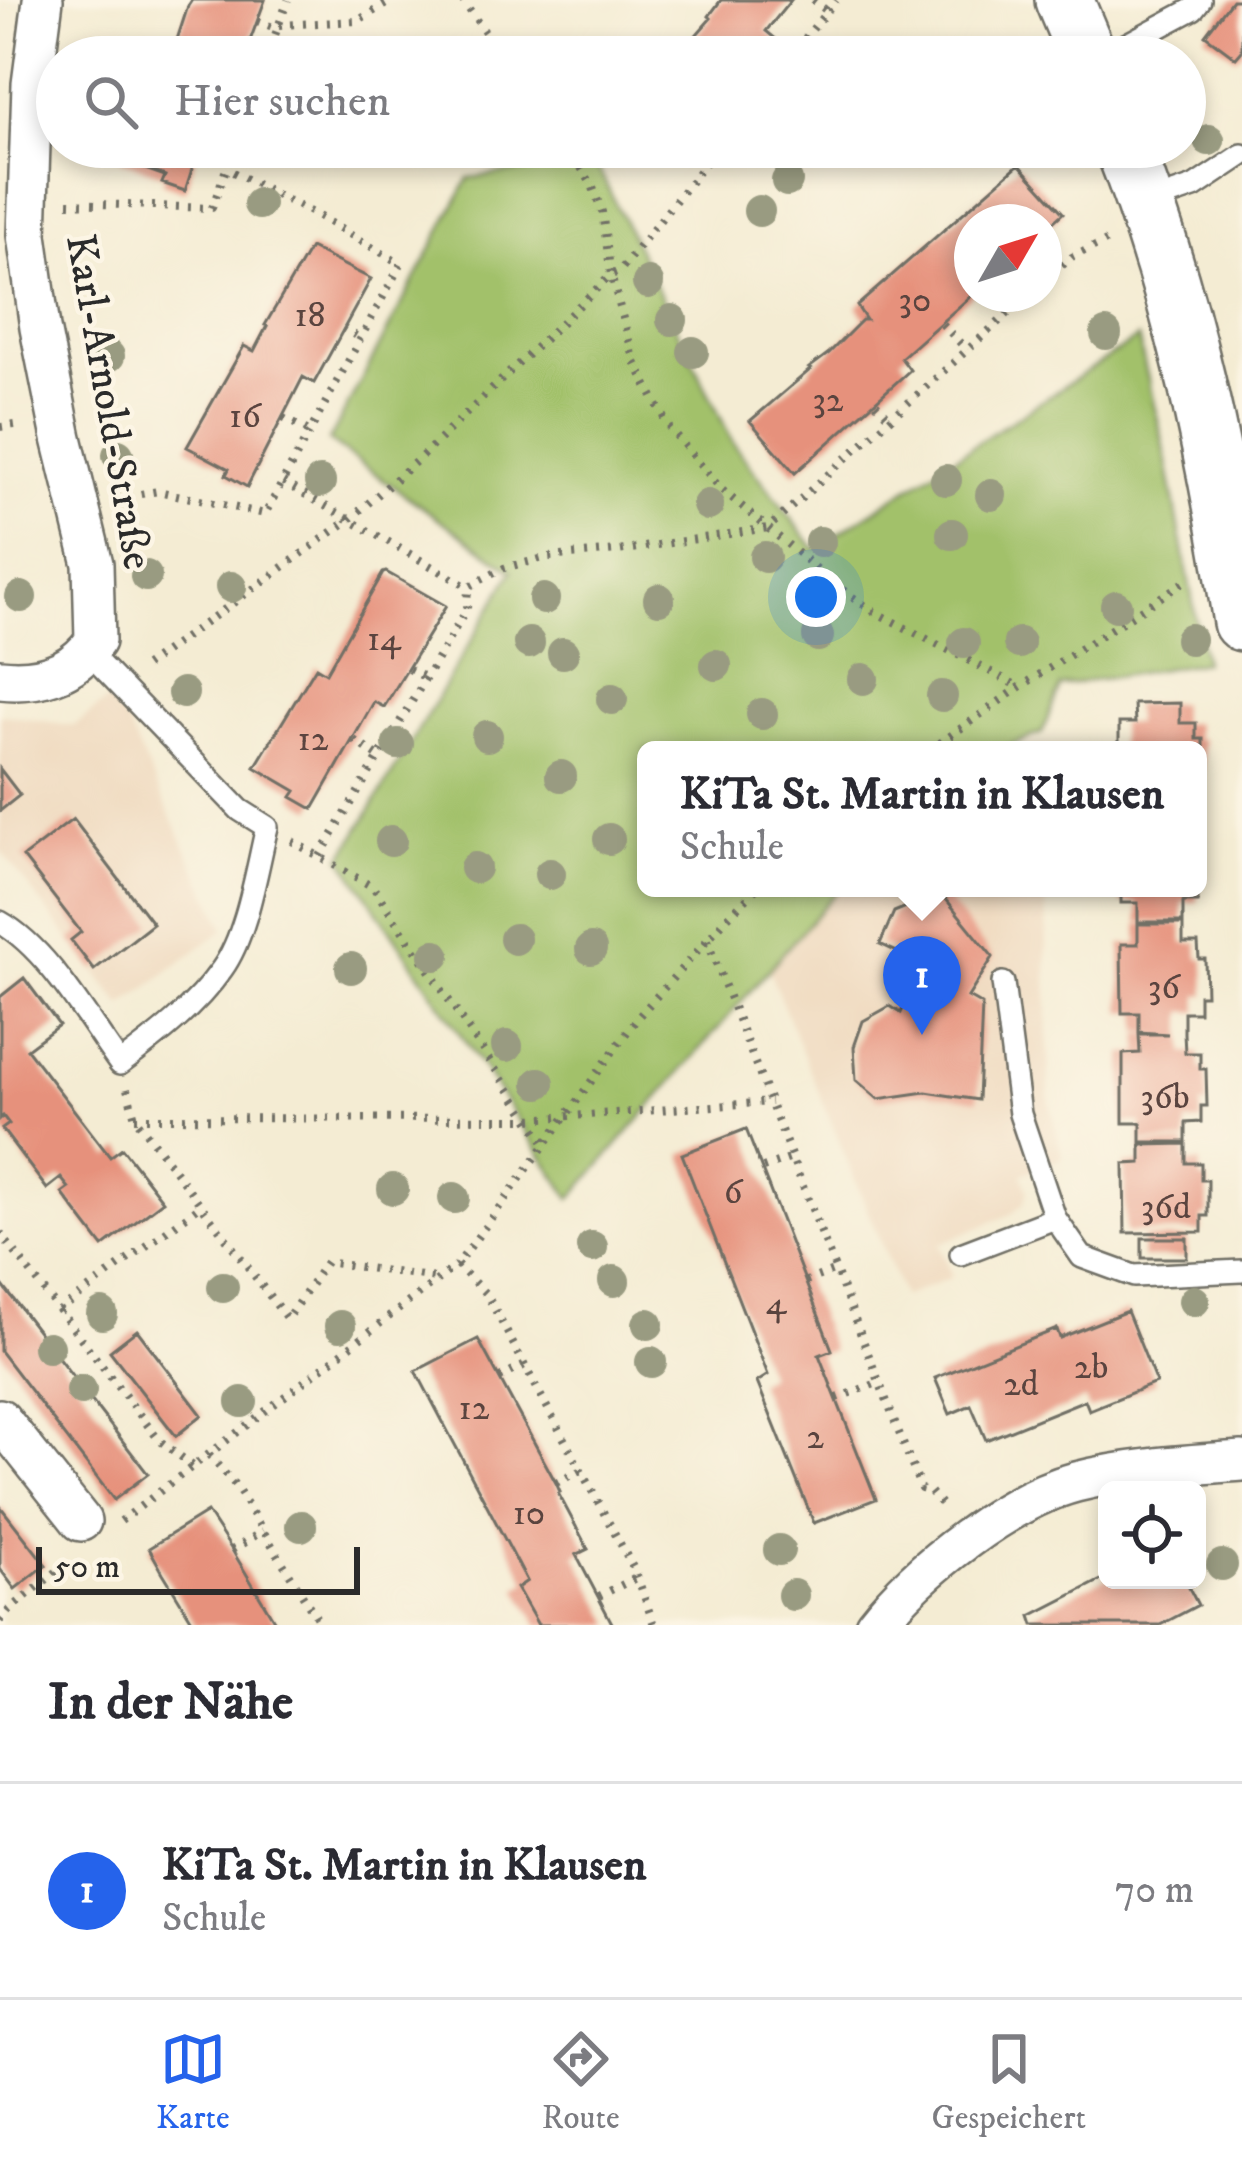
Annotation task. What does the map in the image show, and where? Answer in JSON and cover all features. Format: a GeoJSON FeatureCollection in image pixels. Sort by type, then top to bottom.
{"type":"FeatureCollection","features":[{"type":"Feature","properties":{"kind":"street","name":"Karl-Arnold-Straße"},"geometry":{"type":"LineString","coordinates":[[38,36],[43,0]]}},
{"type":"Feature","properties":{"kind":"street"},"geometry":{"type":"LineString","coordinates":[[1064,0],[1079,36]]}},
{"type":"Feature","properties":{"kind":"street","name":"Karl-Arnold-Straße"},"geometry":{"type":"LineString","coordinates":[[36,53],[28,235],[40,328],[93,564],[95,641],[88,652]]}},
{"type":"Feature","properties":{"kind":"street"},"geometry":{"type":"LineString","coordinates":[[1125,168],[1128,222],[1184,329],[1242,622]]}},
{"type":"Feature","properties":{"kind":"street"},"geometry":{"type":"LineString","coordinates":[[0,680],[27,682],[69,667],[88,652]]}},
{"type":"Feature","properties":{"kind":"street"},"geometry":{"type":"LineString","coordinates":[[0,1419],[82,1536]]}},
{"type":"Feature","properties":{"kind":"street"},"geometry":{"type":"LineString","coordinates":[[875,1625],[927,1571],[1001,1514],[1072,1483],[1145,1469],[1242,1460]]}},
{"type":"Feature","properties":{"kind":"lane"},"geometry":{"type":"LineString","coordinates":[[1142,36],[1193,9],[1200,0]]}},
{"type":"Feature","properties":{"kind":"lane"},"geometry":{"type":"LineString","coordinates":[[1128,222],[1194,187],[1242,154]]}},
{"type":"Feature","properties":{"kind":"lane"},"geometry":{"type":"LineString","coordinates":[[0,922],[22,934],[46,962],[119,1064],[166,1030],[224,968],[248,910],[267,827],[240,810],[88,652]]}},
{"type":"Feature","properties":{"kind":"lane"},"geometry":{"type":"LineString","coordinates":[[1003,983],[1019,1114],[1055,1218],[1082,1257],[1134,1276],[1242,1271]]}},
{"type":"Feature","properties":{"kind":"lane"},"geometry":{"type":"LineString","coordinates":[[961,1254],[1055,1218]]}},
{"type":"Feature","properties":{"kind":"path"},"geometry":{"type":"LineString","coordinates":[[275,36],[289,0]]}},
{"type":"Feature","properties":{"kind":"path"},"geometry":{"type":"LineString","coordinates":[[257,21],[279,27],[357,21],[392,0]]}},
{"type":"Feature","properties":{"kind":"path"},"geometry":{"type":"LineString","coordinates":[[462,0],[488,36]]}},
{"type":"Feature","properties":{"kind":"path"},"geometry":{"type":"LineString","coordinates":[[814,0],[827,11]]}},
{"type":"Feature","properties":{"kind":"path"},"geometry":{"type":"LineString","coordinates":[[807,36],[836,0]]}},
{"type":"Feature","properties":{"kind":"path"},"geometry":{"type":"LineString","coordinates":[[581,168],[602,212],[611,275],[635,362],[668,426],[721,489],[873,611],[1020,688]]}},
{"type":"Feature","properties":{"kind":"path"},"geometry":{"type":"LineString","coordinates":[[146,666],[349,520],[422,456],[619,272],[701,168]]}},
{"type":"Feature","properties":{"kind":"path"},"geometry":{"type":"LineString","coordinates":[[58,202],[212,208],[227,169],[401,263],[266,514],[158,491],[135,495]]}},
{"type":"Feature","properties":{"kind":"path"},"geometry":{"type":"LineString","coordinates":[[1062,265],[1128,222]]}},
{"type":"Feature","properties":{"kind":"path"},"geometry":{"type":"LineString","coordinates":[[468,586],[504,568],[548,556],[619,551],[768,528],[1010,312]]}},
{"type":"Feature","properties":{"kind":"path"},"geometry":{"type":"LineString","coordinates":[[942,323],[968,350]]}},
{"type":"Feature","properties":{"kind":"path"},"geometry":{"type":"LineString","coordinates":[[343,328],[362,339]]}},
{"type":"Feature","properties":{"kind":"path"},"geometry":{"type":"LineString","coordinates":[[876,403],[891,419]]}},
{"type":"Feature","properties":{"kind":"path"},"geometry":{"type":"LineString","coordinates":[[284,418],[311,432]]}},
{"type":"Feature","properties":{"kind":"path"},"geometry":{"type":"LineString","coordinates":[[283,482],[468,586]]}},
{"type":"Feature","properties":{"kind":"path"},"geometry":{"type":"LineString","coordinates":[[943,741],[1187,579],[1201,576]]}},
{"type":"Feature","properties":{"kind":"path"},"geometry":{"type":"LineString","coordinates":[[320,856],[467,609],[468,586]]}},
{"type":"Feature","properties":{"kind":"path"},"geometry":{"type":"LineString","coordinates":[[409,669],[426,678]]}},
{"type":"Feature","properties":{"kind":"path"},"geometry":{"type":"LineString","coordinates":[[354,740],[379,757]]}},
{"type":"Feature","properties":{"kind":"path"},"geometry":{"type":"LineString","coordinates":[[267,827],[373,887],[545,1143]]}},
{"type":"Feature","properties":{"kind":"path"},"geometry":{"type":"LineString","coordinates":[[120,1522],[458,1264],[639,1016],[749,897]]}},
{"type":"Feature","properties":{"kind":"path"},"geometry":{"type":"LineString","coordinates":[[707,940],[922,1490],[930,1491],[969,1539]]}},
{"type":"Feature","properties":{"kind":"path"},"geometry":{"type":"LineString","coordinates":[[119,1064],[135,1118],[287,1319],[326,1262],[436,1278]]}},
{"type":"Feature","properties":{"kind":"path"},"geometry":{"type":"LineString","coordinates":[[135,1118],[529,1119],[771,1102]]}},
{"type":"Feature","properties":{"kind":"path"},"geometry":{"type":"LineString","coordinates":[[763,1168],[793,1158]]}},
{"type":"Feature","properties":{"kind":"path"},"geometry":{"type":"LineString","coordinates":[[58,1311],[200,1206]]}},
{"type":"Feature","properties":{"kind":"path"},"geometry":{"type":"LineString","coordinates":[[0,1234],[159,1440],[194,1466]]}},
{"type":"Feature","properties":{"kind":"path"},"geometry":{"type":"LineString","coordinates":[[458,1264],[488,1295],[638,1577],[654,1625]]}},
{"type":"Feature","properties":{"kind":"path"},"geometry":{"type":"LineString","coordinates":[[806,1281],[836,1270]]}},
{"type":"Feature","properties":{"kind":"path"},"geometry":{"type":"LineString","coordinates":[[500,1378],[525,1365]]}},
{"type":"Feature","properties":{"kind":"path"},"geometry":{"type":"LineString","coordinates":[[838,1398],[880,1382]]}},
{"type":"Feature","properties":{"kind":"path"},"geometry":{"type":"LineString","coordinates":[[209,1455],[235,1485],[321,1625]]}},
{"type":"Feature","properties":{"kind":"path"},"geometry":{"type":"LineString","coordinates":[[556,1483],[581,1470]]}},
{"type":"Feature","properties":{"kind":"path"},"geometry":{"type":"LineString","coordinates":[[232,1550],[263,1531]]}},
{"type":"Feature","properties":{"kind":"path"},"geometry":{"type":"LineString","coordinates":[[0,1621],[82,1536]]}},
{"type":"Feature","properties":{"kind":"path"},"geometry":{"type":"LineString","coordinates":[[599,1596],[638,1577]]}},
{"type":"Feature","properties":{"kind":"shaded area"},"geometry":{"type":"Polygon","coordinates":[[[116,694],[225,929],[122,1006],[0,850],[0,714],[74,726],[116,694]]]}},
{"type":"Feature","properties":{"kind":"shaded area"},"geometry":{"type":"Polygon","coordinates":[[[831,897],[1046,897],[1049,1099],[1063,1158],[1022,1174],[1028,1191],[1024,1203],[1011,1214],[939,1244],[952,1277],[903,1297],[769,971],[831,897]]]}},
{"type":"Feature","properties":{"kind":"green space"},"geometry":{"type":"Polygon","coordinates":[[[548,168],[598,168],[733,443],[815,549],[1138,338],[1163,441],[1204,662],[1060,686],[1042,733],[1022,741],[637,741],[637,897],[831,897],[571,1199],[342,858],[513,571],[329,441],[469,178],[548,168]]]}},
{"type":"Feature","properties":{"kind":"building"},"geometry":{"type":"Polygon","coordinates":[[[192,0],[265,0],[252,36],[178,36],[192,0]]]}},
{"type":"Feature","properties":{"kind":"building"},"geometry":{"type":"Polygon","coordinates":[[[721,0],[791,0],[766,31],[772,36],[695,36],[721,0]]]}},
{"type":"Feature","properties":{"kind":"building"},"geometry":{"type":"Polygon","coordinates":[[[1232,0],[1242,0],[1242,51],[1236,58],[1205,35],[1232,0]]]}},
{"type":"Feature","properties":{"kind":"building"},"geometry":{"type":"Polygon","coordinates":[[[142,168],[192,168],[185,191],[162,183],[165,176],[142,168]]]}},
{"type":"Feature","properties":{"kind":"building"},"geometry":{"type":"Polygon","coordinates":[[[1014,168],[1023,168],[1055,204],[973,204],[1014,168]]]}},
{"type":"Feature","properties":{"kind":"building"},"geometry":{"type":"Polygon","coordinates":[[[954,221],[954,311],[901,358],[910,370],[795,473],[750,421],[866,320],[857,306],[954,221]]]}},
{"type":"Feature","properties":{"kind":"building"},"geometry":{"type":"Polygon","coordinates":[[[310,248],[371,279],[314,383],[303,377],[247,487],[226,475],[229,469],[187,447],[244,346],[254,351],[310,248]]]}},
{"type":"Feature","properties":{"kind":"building"},"geometry":{"type":"Polygon","coordinates":[[[386,572],[446,606],[384,707],[374,702],[313,809],[292,797],[296,791],[255,767],[316,667],[326,673],[386,572]]]}},
{"type":"Feature","properties":{"kind":"building"},"geometry":{"type":"Polygon","coordinates":[[[1180,703],[1180,723],[1196,723],[1196,739],[1203,741],[1119,741],[1119,723],[1135,723],[1134,704],[1180,703]]]}},
{"type":"Feature","properties":{"kind":"building"},"geometry":{"type":"Polygon","coordinates":[[[0,769],[20,795],[0,811],[0,769]]]}},
{"type":"Feature","properties":{"kind":"building"},"geometry":{"type":"Polygon","coordinates":[[[73,819],[153,924],[94,970],[71,940],[81,932],[23,857],[73,819]]]}},
{"type":"Feature","properties":{"kind":"building"},"geometry":{"type":"Polygon","coordinates":[[[931,897],[944,897],[993,957],[968,997],[982,1005],[978,1100],[926,1092],[878,1099],[856,1080],[854,1047],[863,1021],[890,1006],[901,1013],[923,964],[880,944],[894,912],[931,897]]]}},
{"type":"Feature","properties":{"kind":"building"},"geometry":{"type":"Polygon","coordinates":[[[1121,897],[1198,897],[1198,902],[1183,902],[1183,922],[1138,922],[1138,903],[1121,903],[1121,897]]]}},
{"type":"Feature","properties":{"kind":"building"},"geometry":{"type":"Polygon","coordinates":[[[1138,924],[1183,924],[1183,943],[1198,943],[1199,959],[1205,959],[1206,995],[1199,995],[1199,1012],[1184,1012],[1184,1033],[1185,1053],[1200,1053],[1200,1069],[1206,1069],[1207,1106],[1201,1106],[1201,1122],[1186,1123],[1186,1142],[1141,1142],[1141,1123],[1123,1123],[1123,1054],[1140,1053],[1139,1034],[1168,1034],[1139,1032],[1139,1013],[1122,1013],[1121,944],[1138,944],[1138,924]]]}},
{"type":"Feature","properties":{"kind":"building"},"geometry":{"type":"Polygon","coordinates":[[[24,978],[59,1025],[27,1049],[110,1157],[122,1148],[163,1201],[103,1247],[62,1193],[69,1188],[61,1178],[47,1189],[2,1129],[9,1124],[3,1116],[0,1119],[0,997],[24,978]]]}},
{"type":"Feature","properties":{"kind":"building"},"geometry":{"type":"Polygon","coordinates":[[[746,1129],[832,1350],[819,1355],[876,1499],[814,1523],[757,1382],[768,1375],[682,1154],[746,1129]]]}},
{"type":"Feature","properties":{"kind":"building"},"geometry":{"type":"Polygon","coordinates":[[[1186,1144],[1186,1163],[1201,1163],[1201,1180],[1208,1180],[1208,1216],[1202,1216],[1202,1232],[1125,1233],[1124,1164],[1141,1163],[1141,1145],[1186,1144]]]}},
{"type":"Feature","properties":{"kind":"building"},"geometry":{"type":"Polygon","coordinates":[[[1142,1238],[1187,1238],[1187,1258],[1142,1258],[1142,1238]]]}},
{"type":"Feature","properties":{"kind":"building"},"geometry":{"type":"Polygon","coordinates":[[[0,1282],[148,1474],[114,1500],[0,1351],[0,1282]]]}},
{"type":"Feature","properties":{"kind":"building"},"geometry":{"type":"Polygon","coordinates":[[[1127,1311],[1156,1383],[1089,1410],[1085,1400],[986,1440],[971,1405],[950,1414],[935,1378],[1057,1329],[1060,1338],[1127,1311]]]}},
{"type":"Feature","properties":{"kind":"building"},"geometry":{"type":"Polygon","coordinates":[[[137,1330],[202,1415],[176,1436],[110,1351],[137,1330]]]}},
{"type":"Feature","properties":{"kind":"building"},"geometry":{"type":"Polygon","coordinates":[[[478,1339],[588,1549],[576,1555],[613,1625],[538,1625],[517,1588],[527,1581],[416,1371],[478,1339]]]}},
{"type":"Feature","properties":{"kind":"building"},"geometry":{"type":"Polygon","coordinates":[[[0,1506],[46,1565],[15,1589],[0,1569],[0,1506]]]}},
{"type":"Feature","properties":{"kind":"building"},"geometry":{"type":"Polygon","coordinates":[[[207,1512],[277,1625],[195,1625],[149,1548],[207,1512]]]}},
{"type":"Feature","properties":{"kind":"building"},"geometry":{"type":"Polygon","coordinates":[[[1098,1582],[1098,1589],[1190,1589],[1198,1605],[1160,1625],[1034,1625],[1031,1616],[1098,1582]]]}},
{"type":"Feature","properties":{"kind":"place","name":"KiTa St. Martin in Klausen"},"geometry":{"type":"Point","coordinates":[922,1035]}}]}
